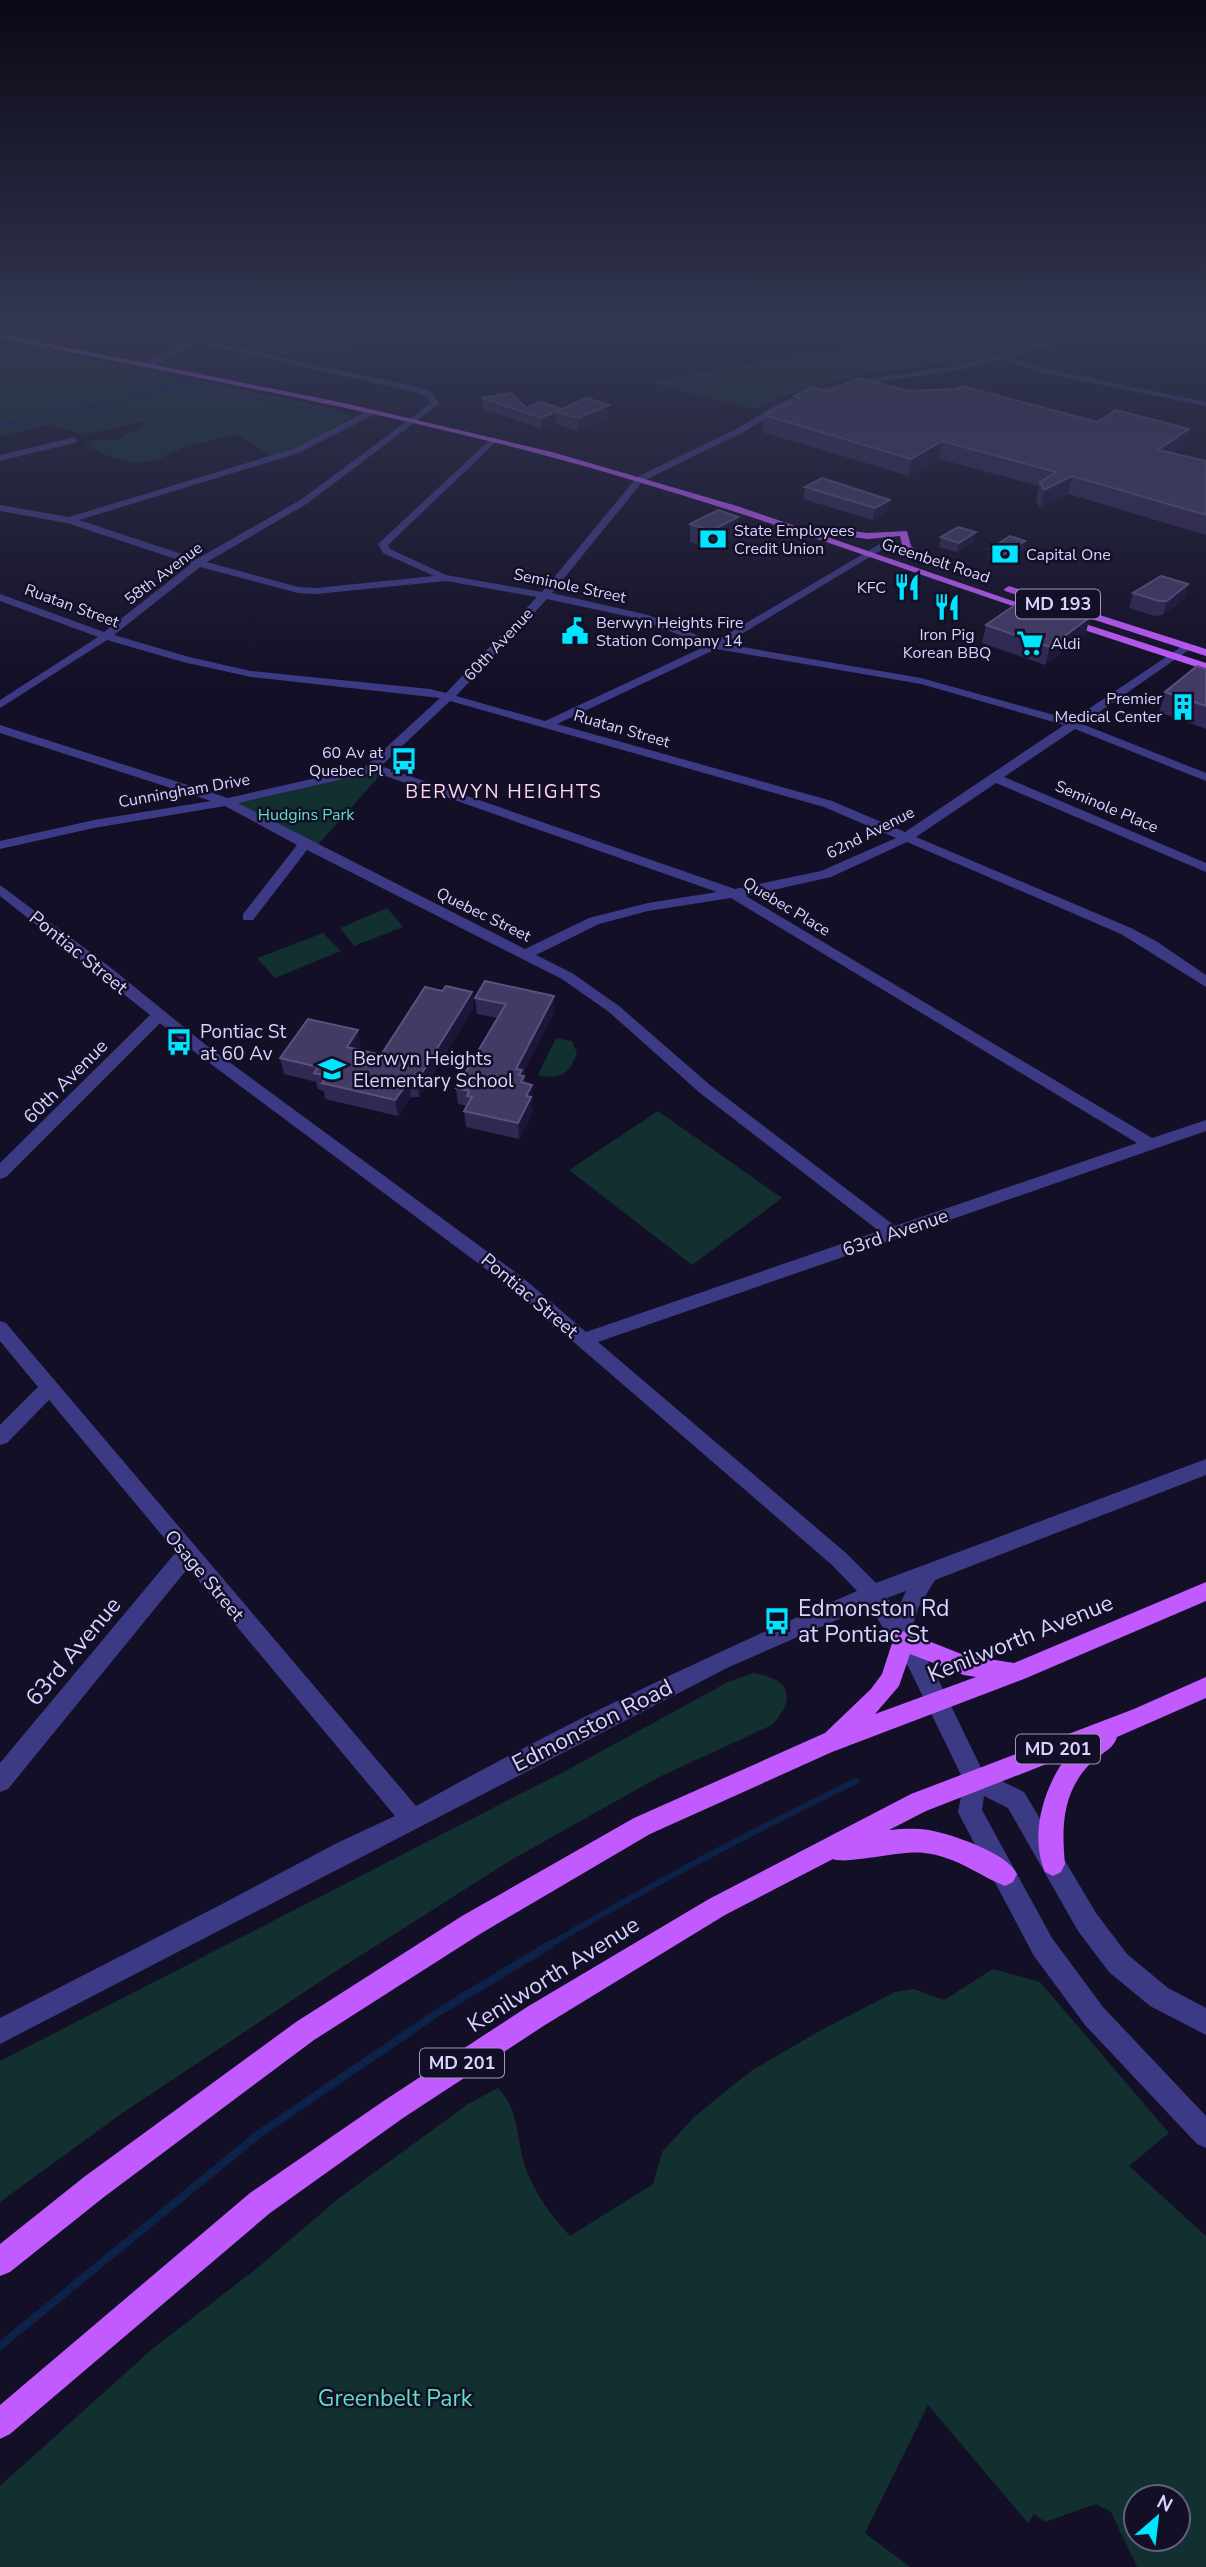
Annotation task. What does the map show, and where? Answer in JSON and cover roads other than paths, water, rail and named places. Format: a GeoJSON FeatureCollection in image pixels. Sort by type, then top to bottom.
{"type":"FeatureCollection","features":[{"type":"Feature","properties":{"kind":"main road","name":"Greenbelt Road"},"geometry":{"type":"LineString","coordinates":[[523,446],[642,474],[868,554],[1206,667]]}},
{"type":"Feature","properties":{"kind":"main road","name":"Greenbelt Road"},"geometry":{"type":"LineString","coordinates":[[557,446],[580,451]]}},
{"type":"Feature","properties":{"kind":"main road","name":"Greenbelt Road"},"geometry":{"type":"LineString","coordinates":[[654,472],[1206,653]]}},
{"type":"Feature","properties":{"kind":"main road"},"geometry":{"type":"LineString","coordinates":[[834,532],[868,536],[904,533],[906,547],[926,562]]}},
{"type":"Feature","properties":{"kind":"main road","name":"Kenilworth Avenue"},"geometry":{"type":"LineString","coordinates":[[0,2262],[94,2187],[305,2031],[379,1981],[642,1826],[827,1743],[1016,1672],[1206,1591]]}},
{"type":"Feature","properties":{"kind":"main road"},"geometry":{"type":"LineString","coordinates":[[827,1743],[879,1696],[891,1679],[901,1638],[964,1665],[1016,1672]]}},
{"type":"Feature","properties":{"kind":"main road","name":"Kenilworth Avenue"},"geometry":{"type":"LineString","coordinates":[[0,2424],[260,2203],[394,2109],[536,2016],[717,1907],[919,1802],[1140,1717],[1206,1687]]}},
{"type":"Feature","properties":{"kind":"main road"},"geometry":{"type":"LineString","coordinates":[[1053,1864],[1049,1819],[1052,1803],[1059,1789],[1088,1749],[1140,1717]]}},
{"type":"Feature","properties":{"kind":"main road"},"geometry":{"type":"LineString","coordinates":[[814,1858],[867,1845],[924,1839],[950,1845],[976,1856],[1005,1874]]}},
{"type":"Feature","properties":{"kind":"street"},"geometry":{"type":"LineString","coordinates":[[0,458],[51,446]]}},
{"type":"Feature","properties":{"kind":"street"},"geometry":{"type":"LineString","coordinates":[[69,520],[309,446]]}},
{"type":"Feature","properties":{"kind":"street","name":"58th Avenue"},"geometry":{"type":"LineString","coordinates":[[0,705],[104,637],[198,563],[306,501],[381,446]]}},
{"type":"Feature","properties":{"kind":"street"},"geometry":{"type":"LineString","coordinates":[[446,578],[396,556],[384,548],[385,541],[487,446]]}},
{"type":"Feature","properties":{"kind":"street"},"geometry":{"type":"LineString","coordinates":[[642,474],[654,472],[708,446]]}},
{"type":"Feature","properties":{"kind":"street","name":"60th Avenue"},"geometry":{"type":"LineString","coordinates":[[373,766],[449,696],[546,594],[642,474]]}},
{"type":"Feature","properties":{"kind":"street","name":"Seminole Street"},"geometry":{"type":"LineString","coordinates":[[0,508],[69,520],[198,563],[306,592],[446,578],[623,610],[715,646],[921,681],[1075,725],[1206,777]]}},
{"type":"Feature","properties":{"kind":"street"},"geometry":{"type":"LineString","coordinates":[[547,724],[715,646],[880,547]]}},
{"type":"Feature","properties":{"kind":"street","name":"Ruatan Street"},"geometry":{"type":"LineString","coordinates":[[0,597],[104,637],[251,674],[449,696],[828,804],[1126,931],[1151,944],[1206,982]]}},
{"type":"Feature","properties":{"kind":"street","name":"62nd Avenue"},"geometry":{"type":"LineString","coordinates":[[527,954],[593,921],[817,877],[907,837],[1188,647]]}},
{"type":"Feature","properties":{"kind":"street","name":"Quebec Street"},"geometry":{"type":"LineString","coordinates":[[0,729],[227,802],[305,844],[527,954],[589,990],[705,1089],[893,1233]]}},
{"type":"Feature","properties":{"kind":"street","name":"Cunningham Drive"},"geometry":{"type":"LineString","coordinates":[[0,845],[94,824],[227,802],[347,777],[373,766]]}},
{"type":"Feature","properties":{"kind":"street","name":"Quebec Place"},"geometry":{"type":"LineString","coordinates":[[373,766],[730,892],[1151,1144]]}},
{"type":"Feature","properties":{"kind":"street","name":"Seminole Place"},"geometry":{"type":"LineString","coordinates":[[993,777],[1206,868]]}},
{"type":"Feature","properties":{"kind":"street"},"geometry":{"type":"LineString","coordinates":[[248,917],[305,844]]}},
{"type":"Feature","properties":{"kind":"street","name":"Pontiac Street"},"geometry":{"type":"LineString","coordinates":[[0,889],[105,970],[158,1016],[306,1129],[459,1238],[547,1306],[583,1340],[839,1559],[873,1594],[901,1638],[937,1701],[975,1780]]}},
{"type":"Feature","properties":{"kind":"street","name":"60th Avenue"},"geometry":{"type":"LineString","coordinates":[[0,1173],[158,1016]]}},
{"type":"Feature","properties":{"kind":"street","name":"63rd Avenue"},"geometry":{"type":"LineString","coordinates":[[583,1340],[1206,1125]]}},
{"type":"Feature","properties":{"kind":"street","name":"Osage Street"},"geometry":{"type":"LineString","coordinates":[[0,1328],[413,1820]]}},
{"type":"Feature","properties":{"kind":"street"},"geometry":{"type":"LineString","coordinates":[[0,1437],[50,1387]]}},
{"type":"Feature","properties":{"kind":"street","name":"Edmonston Road"},"geometry":{"type":"LineString","coordinates":[[0,2031],[235,1911],[345,1851],[413,1820],[475,1785],[721,1660],[873,1594],[1206,1467]]}},
{"type":"Feature","properties":{"kind":"street","name":"63rd Avenue"},"geometry":{"type":"LineString","coordinates":[[0,1781],[187,1554]]}},
{"type":"Feature","properties":{"kind":"street"},"geometry":{"type":"LineString","coordinates":[[901,1638],[909,1605],[927,1574]]}},
{"type":"Feature","properties":{"kind":"street"},"geometry":{"type":"LineString","coordinates":[[1206,2022],[1159,1997],[1118,1963],[1087,1922],[1016,1800],[975,1780],[970,1812],[1043,1947],[1094,2016],[1206,2135]]}},
{"type":"Feature","properties":{"kind":"waterway"},"geometry":{"type":"LineString","coordinates":[[548,1946],[700,1860],[856,1781]]}},
{"type":"Feature","properties":{"kind":"waterway"},"geometry":{"type":"LineString","coordinates":[[0,2346],[259,2134],[440,2011],[551,1944]]}},
{"type":"Feature","properties":{"kind":"place","name":"State Employees Credit Union"},"geometry":{"type":"Point","coordinates":[713,539]}},
{"type":"Feature","properties":{"kind":"place","name":"Capital One"},"geometry":{"type":"Point","coordinates":[1005,554]}},
{"type":"Feature","properties":{"kind":"place","name":"KFC"},"geometry":{"type":"Point","coordinates":[907,587]}},
{"type":"Feature","properties":{"kind":"place","name":"Iron Pig Korean BBQ"},"geometry":{"type":"Point","coordinates":[947,607]}},
{"type":"Feature","properties":{"kind":"place","name":"Berwyn Heights Fire Station Company 14"},"geometry":{"type":"Point","coordinates":[575,631]}},
{"type":"Feature","properties":{"kind":"place","name":"Aldi"},"geometry":{"type":"Point","coordinates":[1030,643]}},
{"type":"Feature","properties":{"kind":"place","name":"Premier Medical Center"},"geometry":{"type":"Point","coordinates":[1183,707]}},
{"type":"Feature","properties":{"kind":"place","name":"60 Av at Quebec Pl"},"geometry":{"type":"Point","coordinates":[404,761]}},
{"type":"Feature","properties":{"kind":"place","name":"Pontiac St at 60 Av"},"geometry":{"type":"Point","coordinates":[179,1042]}},
{"type":"Feature","properties":{"kind":"place","name":"Berwyn Heights Elementary School"},"geometry":{"type":"Point","coordinates":[332,1069]}},
{"type":"Feature","properties":{"kind":"place","name":"Edmonston Rd at Pontiac St"},"geometry":{"type":"Point","coordinates":[777,1621]}},
{"type":"Feature","properties":{"kind":"district","name":"BERWYN HEIGHTS"},"geometry":{"type":"Point","coordinates":[504,791]}},
{"type":"Feature","properties":{"kind":"park label","name":"Hudgins Park"},"geometry":{"type":"Point","coordinates":[306,814]}},
{"type":"Feature","properties":{"kind":"park label","name":"Greenbelt Park"},"geometry":{"type":"Point","coordinates":[395,2398]}}]}
